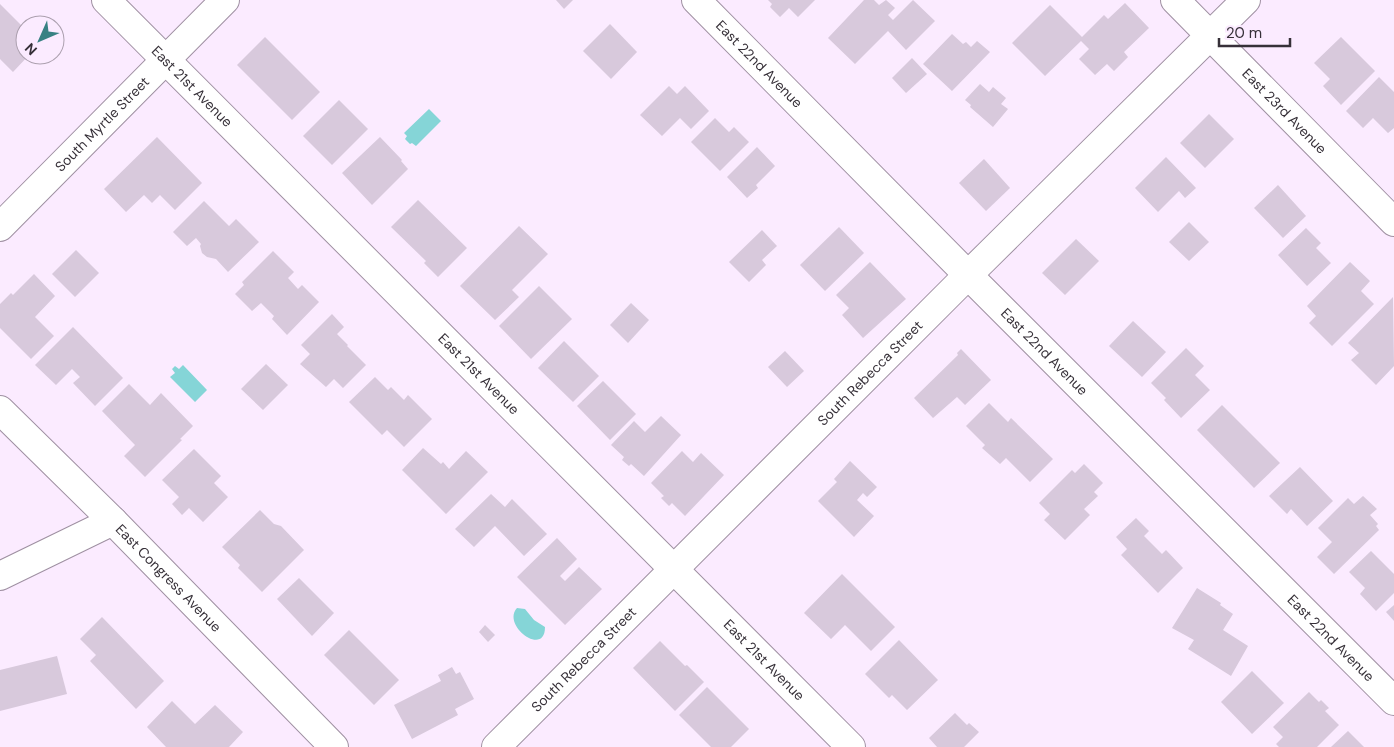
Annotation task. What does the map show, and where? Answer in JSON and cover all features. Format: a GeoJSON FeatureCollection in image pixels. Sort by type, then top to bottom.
{"type":"FeatureCollection","features":[{"type":"Feature","properties":{"kind":"street","name":"East 21st Avenue"},"geometry":{"type":"LineString","coordinates":[[106,0],[851,747]]}},
{"type":"Feature","properties":{"kind":"street","name":"South Myrtle Street"},"geometry":{"type":"LineString","coordinates":[[0,227],[225,0]]}},
{"type":"Feature","properties":{"kind":"street","name":"East 22nd Avenue"},"geometry":{"type":"LineString","coordinates":[[696,0],[1394,701]]}},
{"type":"Feature","properties":{"kind":"street","name":"East 23rd Avenue"},"geometry":{"type":"LineString","coordinates":[[1175,0],[1394,222]]}},
{"type":"Feature","properties":{"kind":"street","name":"South Rebecca Street"},"geometry":{"type":"LineString","coordinates":[[496,747],[1246,0]]}},
{"type":"Feature","properties":{"kind":"street","name":"East Congress Avenue"},"geometry":{"type":"LineString","coordinates":[[0,410],[113,521],[334,747]]}},
{"type":"Feature","properties":{"kind":"street"},"geometry":{"type":"LineString","coordinates":[[0,576],[113,521]]}},
{"type":"Feature","properties":{"kind":"shaded area"},"geometry":{"type":"Polygon","coordinates":[[[429,109],[441,121],[416,146],[412,143],[410,144],[405,139],[407,136],[404,133],[429,109]]]}},
{"type":"Feature","properties":{"kind":"shaded area"},"geometry":{"type":"Polygon","coordinates":[[[183,365],[207,390],[195,402],[170,377],[175,373],[172,369],[175,366],[179,369],[183,365]]]}},
{"type":"Feature","properties":{"kind":"shaded area"},"geometry":{"type":"Polygon","coordinates":[[[517,608],[525,609],[534,620],[545,627],[543,636],[538,640],[525,636],[519,630],[514,615],[517,608]]]}},
{"type":"Feature","properties":{"kind":"building"},"geometry":{"type":"Polygon","coordinates":[[[556,0],[573,0],[564,9],[556,0]]]}},
{"type":"Feature","properties":{"kind":"building"},"geometry":{"type":"Polygon","coordinates":[[[768,0],[815,0],[798,17],[789,8],[780,17],[770,7],[772,4],[768,0]]]}},
{"type":"Feature","properties":{"kind":"building"},"geometry":{"type":"Polygon","coordinates":[[[864,0],[874,0],[879,5],[886,0],[895,8],[888,15],[893,20],[913,0],[935,21],[906,50],[888,31],[855,64],[828,38],[864,0]]]}},
{"type":"Feature","properties":{"kind":"building"},"geometry":{"type":"Polygon","coordinates":[[[1125,3],[1149,28],[1124,52],[1128,57],[1114,71],[1107,64],[1095,75],[1079,59],[1089,49],[1081,41],[1045,76],[1012,43],[1050,5],[1082,37],[1104,15],[1108,19],[1125,3]]]}},
{"type":"Feature","properties":{"kind":"building"},"geometry":{"type":"Polygon","coordinates":[[[0,4],[15,19],[15,65],[20,65],[13,72],[0,59],[0,4]]]}},
{"type":"Feature","properties":{"kind":"building"},"geometry":{"type":"Polygon","coordinates":[[[610,24],[637,52],[611,79],[583,51],[610,24]]]}},
{"type":"Feature","properties":{"kind":"building"},"geometry":{"type":"Polygon","coordinates":[[[952,34],[963,44],[966,42],[971,47],[977,41],[990,52],[952,91],[923,64],[952,34]]]}},
{"type":"Feature","properties":{"kind":"building"},"geometry":{"type":"Polygon","coordinates":[[[265,37],[320,92],[292,120],[237,65],[265,37]]]}},
{"type":"Feature","properties":{"kind":"building"},"geometry":{"type":"Polygon","coordinates":[[[1341,37],[1375,71],[1341,105],[1323,86],[1330,79],[1314,63],[1341,37]]]}},
{"type":"Feature","properties":{"kind":"building"},"geometry":{"type":"Polygon","coordinates":[[[912,58],[927,74],[906,93],[892,78],[912,58]]]}},
{"type":"Feature","properties":{"kind":"building"},"geometry":{"type":"Polygon","coordinates":[[[1379,77],[1394,92],[1394,128],[1388,133],[1373,118],[1363,128],[1346,111],[1379,77]]]}},
{"type":"Feature","properties":{"kind":"building"},"geometry":{"type":"Polygon","coordinates":[[[980,84],[989,92],[993,87],[1006,98],[1001,104],[1008,109],[993,127],[970,107],[971,105],[965,100],[980,84]]]}},
{"type":"Feature","properties":{"kind":"building"},"geometry":{"type":"Polygon","coordinates":[[[669,86],[677,94],[685,86],[709,111],[691,129],[680,118],[662,136],[640,115],[669,86]]]}},
{"type":"Feature","properties":{"kind":"building"},"geometry":{"type":"Polygon","coordinates":[[[339,100],[368,129],[332,165],[303,136],[339,100]]]}},
{"type":"Feature","properties":{"kind":"building"},"geometry":{"type":"Polygon","coordinates":[[[1209,114],[1234,139],[1205,168],[1180,143],[1209,114]]]}},
{"type":"Feature","properties":{"kind":"building"},"geometry":{"type":"Polygon","coordinates":[[[715,118],[729,132],[734,127],[749,142],[720,171],[691,142],[715,118]]]}},
{"type":"Feature","properties":{"kind":"building"},"geometry":{"type":"Polygon","coordinates":[[[157,137],[202,183],[175,210],[160,195],[152,203],[144,195],[126,212],[104,189],[157,137]]]}},
{"type":"Feature","properties":{"kind":"building"},"geometry":{"type":"Polygon","coordinates":[[[380,137],[408,169],[372,205],[342,173],[380,137]]]}},
{"type":"Feature","properties":{"kind":"building"},"geometry":{"type":"Polygon","coordinates":[[[757,147],[775,166],[756,185],[758,188],[747,198],[727,177],[757,147]]]}},
{"type":"Feature","properties":{"kind":"building"},"geometry":{"type":"Polygon","coordinates":[[[1166,157],[1196,188],[1185,198],[1179,191],[1158,212],[1135,188],[1166,157]]]}},
{"type":"Feature","properties":{"kind":"building"},"geometry":{"type":"Polygon","coordinates":[[[984,159],[1010,188],[986,211],[959,183],[984,159]]]}},
{"type":"Feature","properties":{"kind":"building"},"geometry":{"type":"Polygon","coordinates":[[[1278,185],[1306,216],[1283,238],[1254,208],[1278,185]]]}},
{"type":"Feature","properties":{"kind":"building"},"geometry":{"type":"Polygon","coordinates":[[[418,200],[467,248],[438,277],[424,263],[426,261],[391,227],[418,200]]]}},
{"type":"Feature","properties":{"kind":"building"},"geometry":{"type":"Polygon","coordinates":[[[204,201],[229,226],[236,219],[259,242],[228,272],[216,259],[207,257],[202,253],[201,244],[196,238],[187,246],[173,232],[204,201]]]}},
{"type":"Feature","properties":{"kind":"building"},"geometry":{"type":"Polygon","coordinates":[[[1189,222],[1209,242],[1189,261],[1169,242],[1189,222]]]}},
{"type":"Feature","properties":{"kind":"building"},"geometry":{"type":"Polygon","coordinates":[[[519,226],[548,254],[512,290],[519,297],[495,320],[460,286],[519,226]]]}},
{"type":"Feature","properties":{"kind":"building"},"geometry":{"type":"Polygon","coordinates":[[[839,227],[864,253],[825,291],[800,265],[839,227]]]}},
{"type":"Feature","properties":{"kind":"building"},"geometry":{"type":"Polygon","coordinates":[[[1306,228],[1321,243],[1316,248],[1331,263],[1307,286],[1278,255],[1306,228]]]}},
{"type":"Feature","properties":{"kind":"building"},"geometry":{"type":"Polygon","coordinates":[[[762,230],[777,246],[762,260],[766,265],[749,282],[729,262],[762,230]]]}},
{"type":"Feature","properties":{"kind":"building"},"geometry":{"type":"Polygon","coordinates":[[[1076,239],[1099,261],[1065,295],[1042,273],[1076,239]]]}},
{"type":"Feature","properties":{"kind":"building"},"geometry":{"type":"Polygon","coordinates":[[[76,250],[99,273],[75,297],[52,274],[76,250]]]}},
{"type":"Feature","properties":{"kind":"building"},"geometry":{"type":"Polygon","coordinates":[[[273,251],[294,272],[288,278],[298,289],[302,285],[319,302],[287,335],[272,319],[274,316],[261,303],[252,311],[235,294],[244,285],[242,282],[273,251]]]}},
{"type":"Feature","properties":{"kind":"building"},"geometry":{"type":"Polygon","coordinates":[[[870,262],[906,299],[863,338],[842,315],[849,308],[836,295],[870,262]]]}},
{"type":"Feature","properties":{"kind":"building"},"geometry":{"type":"Polygon","coordinates":[[[1350,262],[1370,281],[1361,291],[1374,304],[1332,346],[1309,323],[1316,316],[1307,306],[1350,262]]]}},
{"type":"Feature","properties":{"kind":"building"},"geometry":{"type":"Polygon","coordinates":[[[34,274],[55,296],[35,317],[54,336],[31,359],[0,328],[0,304],[11,293],[13,295],[34,274]]]}},
{"type":"Feature","properties":{"kind":"building"},"geometry":{"type":"Polygon","coordinates":[[[539,286],[572,319],[531,359],[499,326],[539,286]]]}},
{"type":"Feature","properties":{"kind":"building"},"geometry":{"type":"Polygon","coordinates":[[[1393,297],[1394,366],[1376,385],[1351,360],[1359,353],[1348,343],[1393,297]]]}},
{"type":"Feature","properties":{"kind":"building"},"geometry":{"type":"Polygon","coordinates":[[[631,303],[649,320],[628,343],[610,325],[631,303]]]}},
{"type":"Feature","properties":{"kind":"building"},"geometry":{"type":"Polygon","coordinates":[[[332,314],[344,327],[337,334],[366,365],[343,388],[334,379],[326,387],[300,364],[310,354],[301,345],[332,314]]]}},
{"type":"Feature","properties":{"kind":"building"},"geometry":{"type":"Polygon","coordinates":[[[1133,321],[1166,352],[1142,377],[1109,346],[1133,321]]]}},
{"type":"Feature","properties":{"kind":"building"},"geometry":{"type":"Polygon","coordinates":[[[73,327],[123,378],[95,406],[73,383],[80,377],[72,369],[56,385],[35,365],[73,327]]]}},
{"type":"Feature","properties":{"kind":"building"},"geometry":{"type":"Polygon","coordinates":[[[564,341],[599,376],[573,402],[538,368],[564,341]]]}},
{"type":"Feature","properties":{"kind":"building"},"geometry":{"type":"Polygon","coordinates":[[[1186,348],[1204,366],[1195,375],[1210,390],[1181,418],[1164,400],[1166,398],[1151,383],[1186,348]]]}},
{"type":"Feature","properties":{"kind":"building"},"geometry":{"type":"Polygon","coordinates":[[[961,349],[991,380],[965,405],[957,397],[933,418],[914,398],[958,355],[957,353],[961,349]]]}},
{"type":"Feature","properties":{"kind":"building"},"geometry":{"type":"Polygon","coordinates":[[[785,351],[804,371],[787,387],[768,367],[785,351]]]}},
{"type":"Feature","properties":{"kind":"building"},"geometry":{"type":"Polygon","coordinates":[[[266,364],[288,385],[263,410],[241,389],[266,364]]]}},
{"type":"Feature","properties":{"kind":"building"},"geometry":{"type":"Polygon","coordinates":[[[375,377],[388,390],[391,387],[404,400],[408,395],[432,419],[404,447],[387,430],[382,435],[349,402],[375,377]]]}},
{"type":"Feature","properties":{"kind":"building"},"geometry":{"type":"Polygon","coordinates":[[[603,381],[636,414],[610,440],[577,406],[603,381]]]}},
{"type":"Feature","properties":{"kind":"building"},"geometry":{"type":"Polygon","coordinates":[[[129,384],[150,405],[161,393],[193,426],[180,439],[182,440],[145,477],[124,456],[135,445],[102,411],[129,384]]]}},
{"type":"Feature","properties":{"kind":"building"},"geometry":{"type":"Polygon","coordinates":[[[989,403],[1008,422],[1011,418],[1053,459],[1030,482],[1006,458],[1000,464],[982,448],[985,445],[966,426],[989,403]]]}},
{"type":"Feature","properties":{"kind":"building"},"geometry":{"type":"Polygon","coordinates":[[[1222,405],[1280,463],[1254,488],[1197,430],[1222,405]]]}},
{"type":"Feature","properties":{"kind":"building"},"geometry":{"type":"Polygon","coordinates":[[[661,416],[681,435],[644,476],[631,464],[629,466],[622,460],[624,457],[611,445],[634,421],[645,432],[661,416]]]}},
{"type":"Feature","properties":{"kind":"building"},"geometry":{"type":"Polygon","coordinates":[[[423,448],[441,464],[443,462],[449,469],[466,451],[488,472],[446,514],[402,470],[423,448]]]}},
{"type":"Feature","properties":{"kind":"building"},"geometry":{"type":"Polygon","coordinates":[[[194,449],[221,476],[214,483],[228,497],[203,522],[189,508],[182,515],[172,504],[179,497],[162,480],[194,449]]]}},
{"type":"Feature","properties":{"kind":"building"},"geometry":{"type":"Polygon","coordinates":[[[682,451],[693,462],[701,453],[724,475],[685,516],[672,503],[669,506],[661,498],[664,496],[651,483],[682,451]]]}},
{"type":"Feature","properties":{"kind":"building"},"geometry":{"type":"Polygon","coordinates":[[[850,461],[877,487],[867,497],[863,493],[857,500],[874,516],[854,537],[818,501],[837,482],[834,479],[850,461]]]}},
{"type":"Feature","properties":{"kind":"building"},"geometry":{"type":"Polygon","coordinates":[[[1084,464],[1103,483],[1094,492],[1098,496],[1084,509],[1090,515],[1065,540],[1044,520],[1050,514],[1039,503],[1072,470],[1075,473],[1084,464]]]}},
{"type":"Feature","properties":{"kind":"building"},"geometry":{"type":"Polygon","coordinates":[[[1300,467],[1333,501],[1307,526],[1291,509],[1287,514],[1269,496],[1300,467]]]}},
{"type":"Feature","properties":{"kind":"building"},"geometry":{"type":"Polygon","coordinates":[[[491,494],[505,507],[512,499],[547,534],[524,556],[495,526],[474,547],[455,529],[491,494]]]}},
{"type":"Feature","properties":{"kind":"building"},"geometry":{"type":"Polygon","coordinates":[[[1363,496],[1377,509],[1370,515],[1378,524],[1376,526],[1379,530],[1334,574],[1317,557],[1332,542],[1318,528],[1348,498],[1354,504],[1363,496]]]}},
{"type":"Feature","properties":{"kind":"building"},"geometry":{"type":"Polygon","coordinates":[[[260,510],[274,524],[281,526],[304,550],[262,592],[238,568],[240,565],[222,547],[260,510]]]}},
{"type":"Feature","properties":{"kind":"building"},"geometry":{"type":"Polygon","coordinates":[[[1136,518],[1149,531],[1144,536],[1162,554],[1166,550],[1183,568],[1158,593],[1121,555],[1127,549],[1116,537],[1136,518]]]}},
{"type":"Feature","properties":{"kind":"building"},"geometry":{"type":"Polygon","coordinates":[[[557,538],[577,559],[560,576],[565,581],[579,567],[602,589],[565,625],[517,577],[557,538]]]}},
{"type":"Feature","properties":{"kind":"building"},"geometry":{"type":"Polygon","coordinates":[[[1371,551],[1394,574],[1394,593],[1376,611],[1360,594],[1365,588],[1349,572],[1371,551]]]}},
{"type":"Feature","properties":{"kind":"building"},"geometry":{"type":"Polygon","coordinates":[[[842,574],[895,627],[871,651],[845,625],[831,639],[804,613],[842,574]]]}},
{"type":"Feature","properties":{"kind":"building"},"geometry":{"type":"Polygon","coordinates":[[[299,578],[334,613],[312,636],[277,599],[299,578]]]}},
{"type":"Feature","properties":{"kind":"building"},"geometry":{"type":"Polygon","coordinates":[[[1197,588],[1221,603],[1220,605],[1233,614],[1223,630],[1248,646],[1231,676],[1188,649],[1194,640],[1172,628],[1197,588]]]}},
{"type":"Feature","properties":{"kind":"building"},"geometry":{"type":"Polygon","coordinates":[[[1394,605],[1394,621],[1386,612],[1394,605]]]}},
{"type":"Feature","properties":{"kind":"building"},"geometry":{"type":"Polygon","coordinates":[[[102,617],[164,681],[136,709],[90,661],[96,655],[80,639],[102,617]]]}},
{"type":"Feature","properties":{"kind":"building"},"geometry":{"type":"Polygon","coordinates":[[[485,625],[495,635],[488,642],[479,632],[485,625]]]}},
{"type":"Feature","properties":{"kind":"building"},"geometry":{"type":"Polygon","coordinates":[[[349,630],[399,680],[374,705],[324,655],[349,630]]]}},
{"type":"Feature","properties":{"kind":"building"},"geometry":{"type":"Polygon","coordinates":[[[899,640],[938,680],[907,710],[892,695],[889,698],[865,674],[899,640]]]}},
{"type":"Feature","properties":{"kind":"building"},"geometry":{"type":"Polygon","coordinates":[[[660,641],[704,682],[675,711],[633,668],[660,641]]]}},
{"type":"Feature","properties":{"kind":"building"},"geometry":{"type":"Polygon","coordinates":[[[57,656],[67,694],[0,711],[0,670],[57,656]]]}},
{"type":"Feature","properties":{"kind":"building"},"geometry":{"type":"Polygon","coordinates":[[[452,667],[456,674],[460,672],[474,699],[455,709],[458,715],[412,739],[394,705],[441,681],[438,675],[452,667]]]}},
{"type":"Feature","properties":{"kind":"building"},"geometry":{"type":"Polygon","coordinates":[[[1252,671],[1284,703],[1252,734],[1221,702],[1252,671]]]}},
{"type":"Feature","properties":{"kind":"building"},"geometry":{"type":"Polygon","coordinates":[[[707,687],[749,729],[731,747],[711,747],[679,715],[707,687]]]}},
{"type":"Feature","properties":{"kind":"building"},"geometry":{"type":"Polygon","coordinates":[[[1309,692],[1319,702],[1321,700],[1329,708],[1325,711],[1339,725],[1317,747],[1279,747],[1276,744],[1283,737],[1273,727],[1309,692]]]}},
{"type":"Feature","properties":{"kind":"building"},"geometry":{"type":"Polygon","coordinates":[[[172,701],[195,724],[215,705],[243,732],[229,747],[166,747],[147,727],[172,701]]]}},
{"type":"Feature","properties":{"kind":"building"},"geometry":{"type":"Polygon","coordinates":[[[955,713],[967,725],[969,723],[979,732],[964,747],[937,747],[929,738],[955,713]]]}},
{"type":"Feature","properties":{"kind":"building"},"geometry":{"type":"Polygon","coordinates":[[[1348,731],[1364,747],[1331,747],[1348,731]]]}}]}
